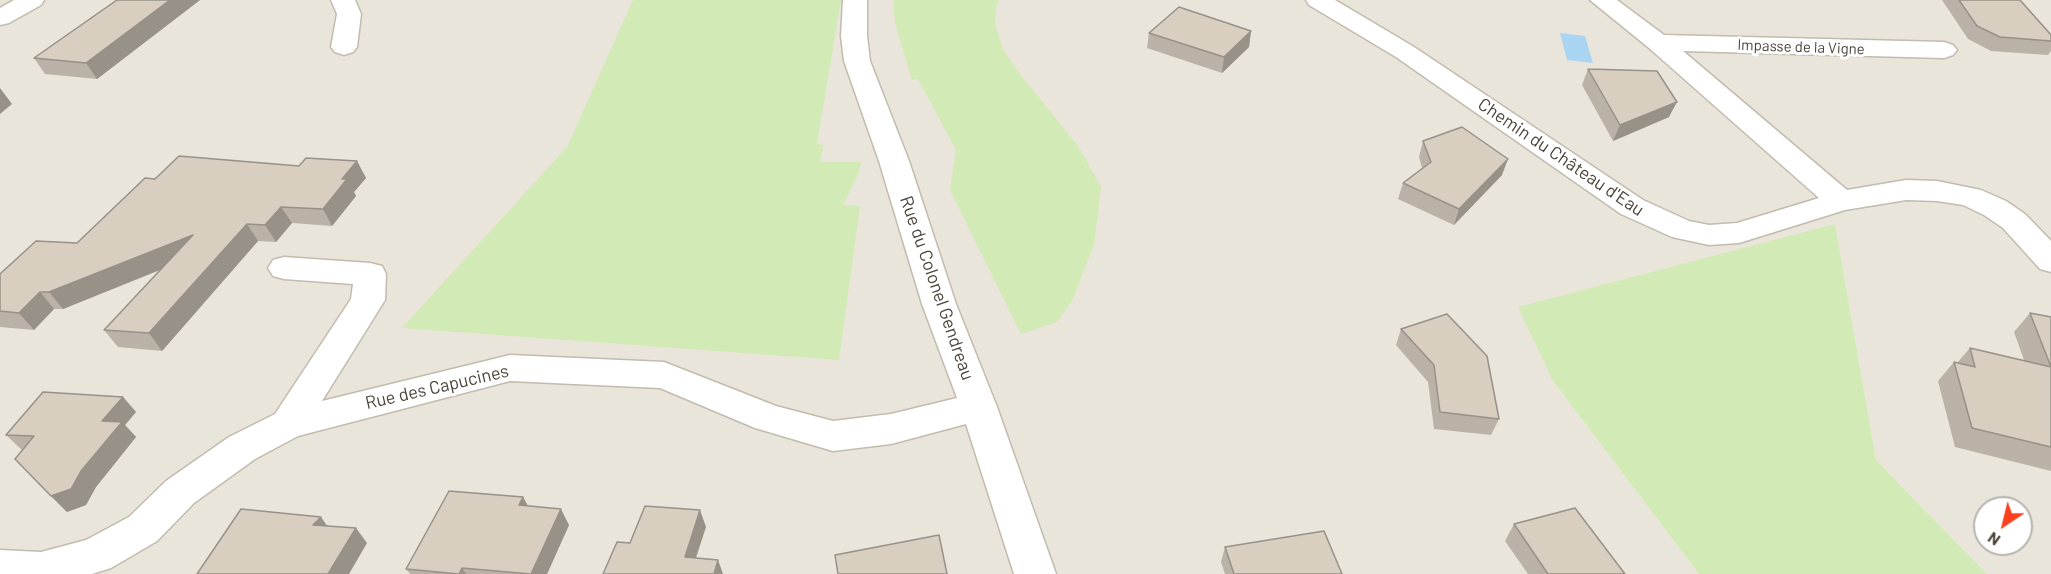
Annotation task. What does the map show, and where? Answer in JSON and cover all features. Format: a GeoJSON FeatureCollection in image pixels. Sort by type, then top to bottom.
{"type":"FeatureCollection","features":[{"type":"Feature","properties":{"kind":"street"},"geometry":{"type":"LineString","coordinates":[[0,18],[32,0]]}},
{"type":"Feature","properties":{"kind":"street"},"geometry":{"type":"LineString","coordinates":[[343,0],[349,14],[344,47]]}},
{"type":"Feature","properties":{"kind":"street","name":"Rue du Colonel Gendreau"},"geometry":{"type":"LineString","coordinates":[[855,0],[854,36],[857,61],[894,161],[939,304],[979,407],[1035,574]]}},
{"type":"Feature","properties":{"kind":"street","name":"Chemin du Château d'Eau"},"geometry":{"type":"LineString","coordinates":[[1318,0],[1405,52],[1632,207],[1683,230],[1709,235],[1739,233],[1841,201],[1906,190],[1937,191],[1970,197],[1995,208],[2013,221],[2051,261]]}},
{"type":"Feature","properties":{"kind":"street"},"geometry":{"type":"LineString","coordinates":[[1602,0],[1658,43],[1841,201]]}},
{"type":"Feature","properties":{"kind":"street","name":"Impasse de la Vigne"},"geometry":{"type":"LineString","coordinates":[[1658,43],[1944,50]]}},
{"type":"Feature","properties":{"kind":"street"},"geometry":{"type":"LineString","coordinates":[[284,268],[370,274],[368,300],[288,424]]}},
{"type":"Feature","properties":{"kind":"street","name":"Rue des Capucines"},"geometry":{"type":"LineString","coordinates":[[0,568],[41,570],[96,555],[143,529],[180,492],[242,448],[288,424],[510,368],[664,375],[768,418],[833,436],[891,429],[979,407]]}},
{"type":"Feature","properties":{"kind":"shaded area"},"geometry":{"type":"Polygon","coordinates":[[[0,0],[2051,0],[2051,574],[1987,574],[1876,460],[1835,225],[1553,381],[1699,574],[0,574],[0,0]]]}},
{"type":"Feature","properties":{"kind":"green space"},"geometry":{"type":"Polygon","coordinates":[[[633,0],[841,0],[817,144],[824,145],[820,162],[861,162],[859,172],[843,205],[860,206],[839,360],[402,328],[567,147],[633,0]]]}},
{"type":"Feature","properties":{"kind":"green space"},"geometry":{"type":"Polygon","coordinates":[[[893,0],[999,0],[996,6],[995,24],[1004,51],[1078,146],[1101,187],[1094,244],[1073,299],[1057,322],[1021,334],[950,190],[956,150],[918,79],[912,80],[895,23],[893,0]]]}},
{"type":"Feature","properties":{"kind":"green space"},"geometry":{"type":"Polygon","coordinates":[[[1835,224],[1876,460],[1987,574],[1699,574],[1553,381],[1518,307],[1835,224]]]}},
{"type":"Feature","properties":{"kind":"water"},"geometry":{"type":"Polygon","coordinates":[[[1560,33],[1585,36],[1593,63],[1567,60],[1560,33]]]}},
{"type":"Feature","properties":{"kind":"building"},"geometry":{"type":"Polygon","coordinates":[[[117,0],[170,0],[86,63],[34,58],[117,0]]]}},
{"type":"Feature","properties":{"kind":"building"},"geometry":{"type":"Polygon","coordinates":[[[1959,0],[2020,0],[2051,35],[2051,41],[2000,37],[1977,26],[1959,0]]]}},
{"type":"Feature","properties":{"kind":"building"},"geometry":{"type":"Polygon","coordinates":[[[1179,7],[1251,31],[1224,57],[1149,33],[1179,7]]]}},
{"type":"Feature","properties":{"kind":"building"},"geometry":{"type":"Polygon","coordinates":[[[1588,69],[1657,71],[1677,102],[1620,125],[1588,69]]]}},
{"type":"Feature","properties":{"kind":"building"},"geometry":{"type":"Polygon","coordinates":[[[1462,127],[1508,159],[1459,209],[1403,183],[1431,162],[1423,141],[1462,127]]]}},
{"type":"Feature","properties":{"kind":"building"},"geometry":{"type":"Polygon","coordinates":[[[179,156],[299,166],[306,158],[357,161],[342,179],[347,179],[323,209],[281,207],[265,225],[247,224],[149,333],[104,330],[193,235],[49,292],[40,292],[19,313],[0,311],[0,274],[36,241],[77,243],[145,178],[155,179],[179,156]]]}},
{"type":"Feature","properties":{"kind":"building"},"geometry":{"type":"Polygon","coordinates":[[[2030,313],[2051,317],[2051,367],[2030,313]]]}},
{"type":"Feature","properties":{"kind":"building"},"geometry":{"type":"Polygon","coordinates":[[[1447,314],[1487,356],[1499,419],[1440,412],[1434,365],[1401,329],[1447,314]]]}},
{"type":"Feature","properties":{"kind":"building"},"geometry":{"type":"Polygon","coordinates":[[[1970,348],[2051,367],[2051,447],[1972,428],[1954,362],[1975,367],[1970,348]]]}},
{"type":"Feature","properties":{"kind":"building"},"geometry":{"type":"Polygon","coordinates":[[[43,392],[123,397],[102,421],[122,422],[81,471],[71,489],[51,496],[15,459],[34,436],[6,435],[43,392]]]}},
{"type":"Feature","properties":{"kind":"building"},"geometry":{"type":"Polygon","coordinates":[[[449,491],[523,497],[519,505],[561,509],[531,574],[462,568],[459,574],[406,569],[449,491]]]}},
{"type":"Feature","properties":{"kind":"building"},"geometry":{"type":"Polygon","coordinates":[[[645,506],[700,510],[685,557],[718,560],[714,574],[603,574],[617,542],[630,543],[645,506]]]}},
{"type":"Feature","properties":{"kind":"building"},"geometry":{"type":"Polygon","coordinates":[[[1575,508],[1625,574],[1548,574],[1514,524],[1575,508]]]}},
{"type":"Feature","properties":{"kind":"building"},"geometry":{"type":"Polygon","coordinates":[[[241,509],[321,517],[313,525],[356,528],[328,574],[197,574],[241,509]]]}},
{"type":"Feature","properties":{"kind":"building"},"geometry":{"type":"Polygon","coordinates":[[[1324,531],[1342,574],[1234,574],[1225,547],[1324,531]]]}},
{"type":"Feature","properties":{"kind":"building"},"geometry":{"type":"Polygon","coordinates":[[[939,535],[947,574],[838,574],[835,555],[939,535]]]}}]}
